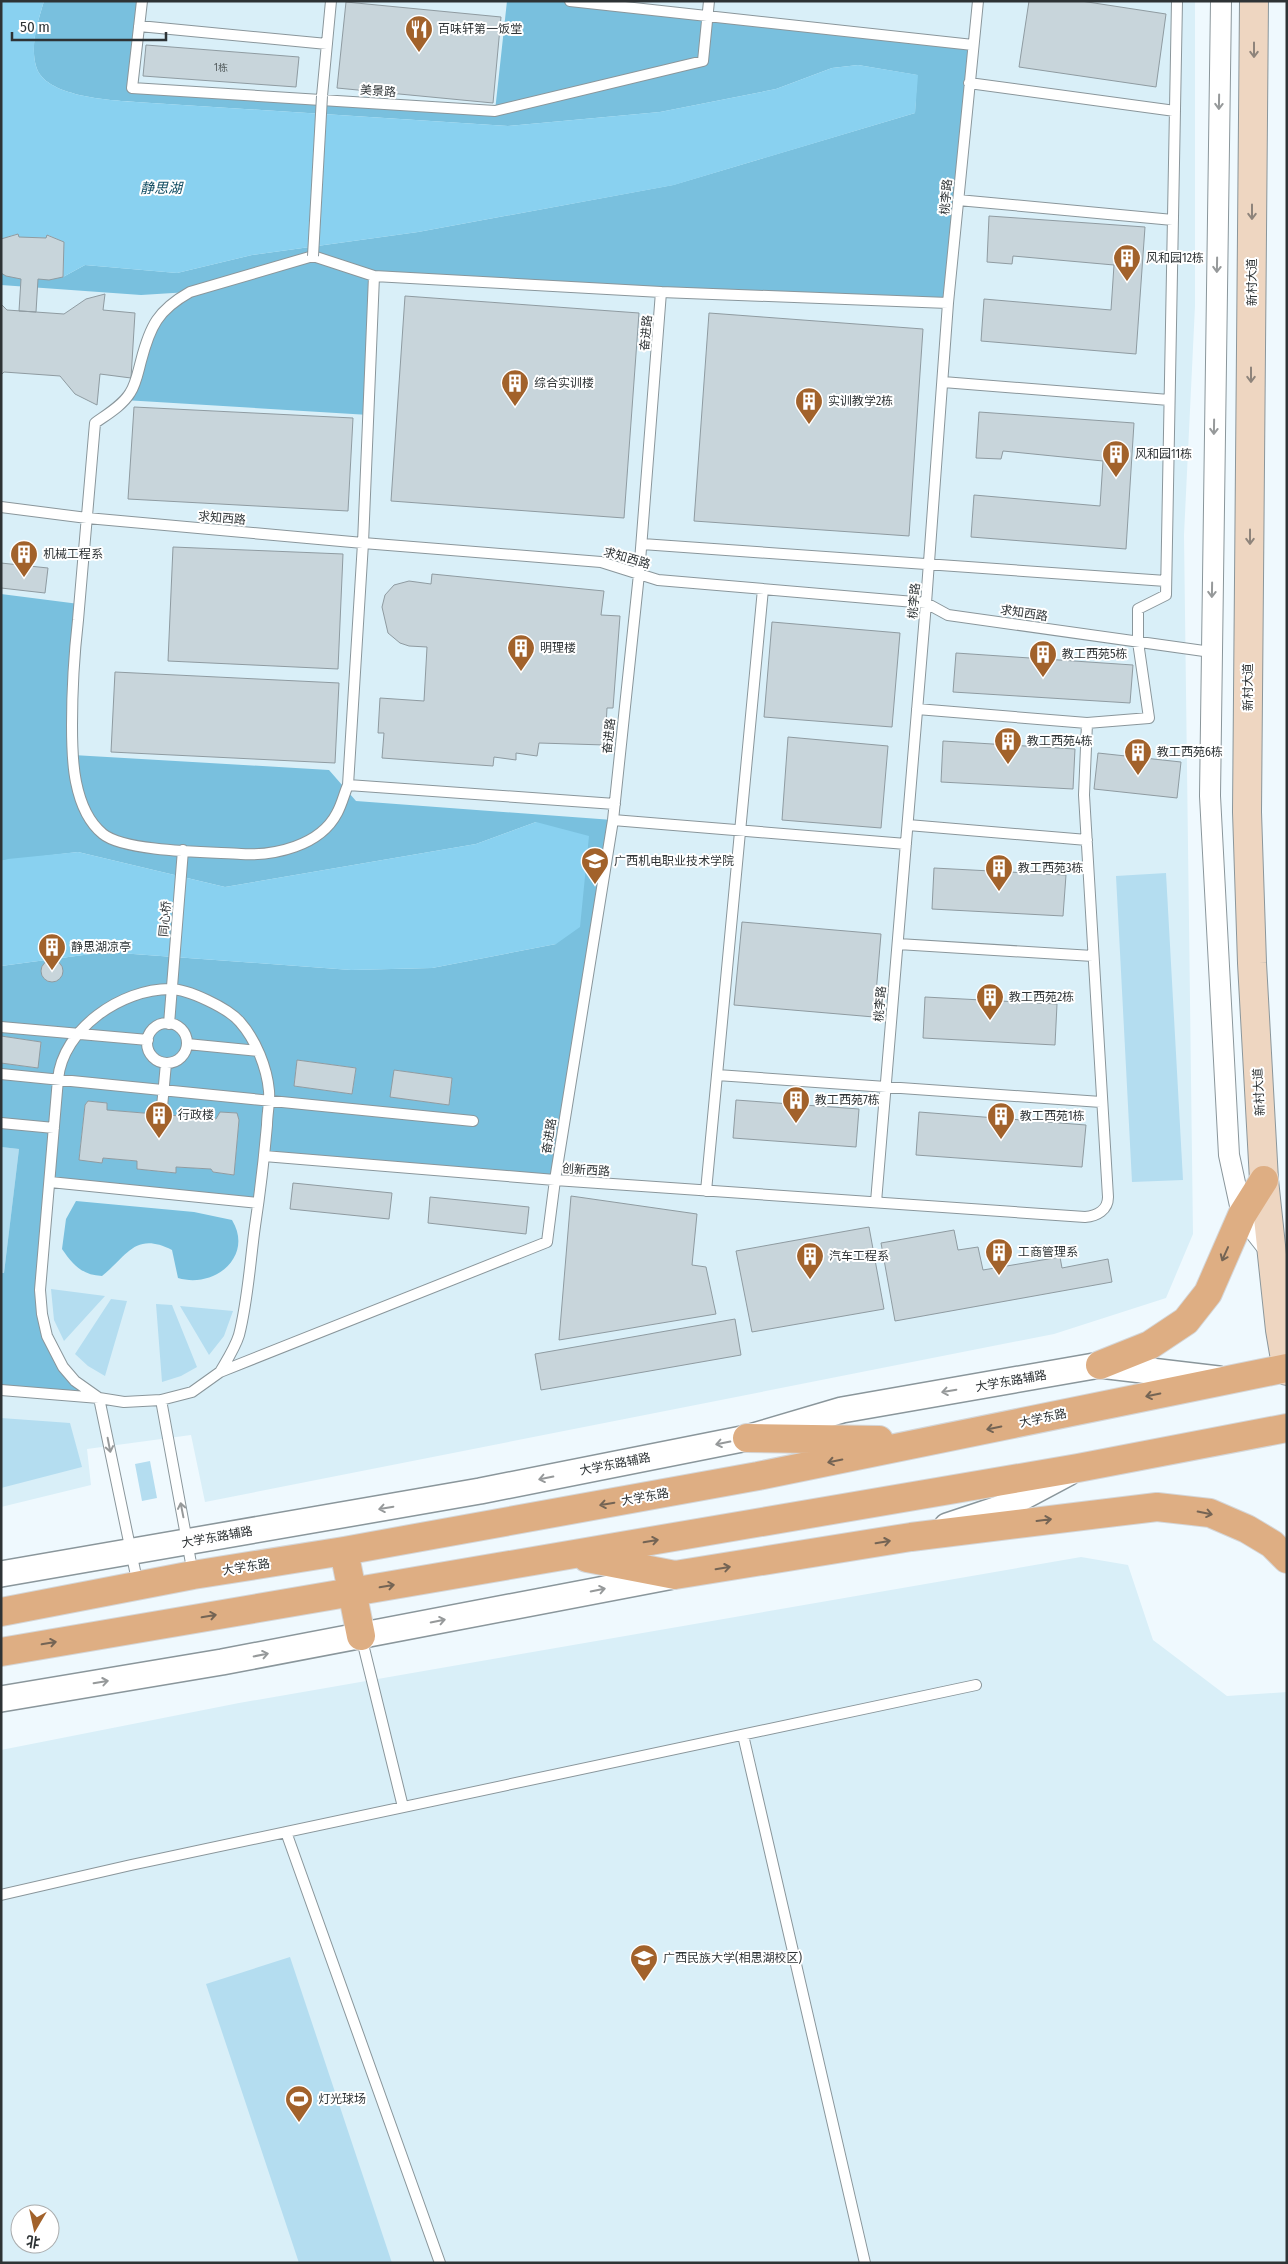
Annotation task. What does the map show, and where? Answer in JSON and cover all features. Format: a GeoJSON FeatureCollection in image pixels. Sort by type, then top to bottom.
{"type":"FeatureCollection","features":[{"type":"Feature","properties":{"kind":"main road","name":"新村大道"},"geometry":{"type":"LineString","coordinates":[[1254,1],[1247,812],[1252,963],[1264,1180],[1286,1369]]}},
{"type":"Feature","properties":{"kind":"main road"},"geometry":{"type":"LineString","coordinates":[[1100,1365],[1150,1345],[1186,1321],[1208,1293],[1242,1215],[1264,1180]]}},
{"type":"Feature","properties":{"kind":"main road","name":"大学东路"},"geometry":{"type":"LineString","coordinates":[[1,1612],[193,1575],[344,1551],[758,1476],[1286,1369]]}},
{"type":"Feature","properties":{"kind":"main road"},"geometry":{"type":"LineString","coordinates":[[1,1652],[1078,1468],[1287,1428]]}},
{"type":"Feature","properties":{"kind":"main road"},"geometry":{"type":"LineString","coordinates":[[747,1438],[931,1441]]}},
{"type":"Feature","properties":{"kind":"main road"},"geometry":{"type":"LineString","coordinates":[[571,1554],[675,1576],[911,1537],[1157,1507],[1210,1513],[1247,1529],[1272,1544],[1287,1559]]}},
{"type":"Feature","properties":{"kind":"main road"},"geometry":{"type":"LineString","coordinates":[[344,1551],[361,1636]]}},
{"type":"Feature","properties":{"kind":"street"},"geometry":{"type":"LineString","coordinates":[[1221,1],[1210,796],[1229,1155],[1242,1215],[1272,1253]]}},
{"type":"Feature","properties":{"kind":"street","name":"大学东路辅路"},"geometry":{"type":"LineString","coordinates":[[1,1574],[480,1492],[747,1438],[842,1410],[1100,1365],[1228,1380]]}},
{"type":"Feature","properties":{"kind":"street"},"geometry":{"type":"LineString","coordinates":[[911,1537],[1004,1507],[1078,1468]]}},
{"type":"Feature","properties":{"kind":"street"},"geometry":{"type":"LineString","coordinates":[[1,1699],[222,1662],[675,1576]]}},
{"type":"Feature","properties":{"kind":"lane","name":"美景路"},"geometry":{"type":"LineString","coordinates":[[142,1],[132,88],[494,111],[703,61],[707,15]]}},
{"type":"Feature","properties":{"kind":"lane"},"geometry":{"type":"LineString","coordinates":[[313,256],[322,96],[331,1]]}},
{"type":"Feature","properties":{"kind":"lane"},"geometry":{"type":"LineString","coordinates":[[570,1],[973,45]]}},
{"type":"Feature","properties":{"kind":"lane"},"geometry":{"type":"LineString","coordinates":[[707,15],[709,1]]}},
{"type":"Feature","properties":{"kind":"lane","name":"桃李路"},"geometry":{"type":"LineString","coordinates":[[876,1202],[926,603],[948,303],[978,1]]}},
{"type":"Feature","properties":{"kind":"lane"},"geometry":{"type":"LineString","coordinates":[[917,708],[1087,723],[1149,718],[1138,642],[1138,609],[1166,595],[1177,1]]}},
{"type":"Feature","properties":{"kind":"lane"},"geometry":{"type":"LineString","coordinates":[[139,26],[327,44]]}},
{"type":"Feature","properties":{"kind":"lane"},"geometry":{"type":"LineString","coordinates":[[969,83],[1175,112]]}},
{"type":"Feature","properties":{"kind":"lane"},"geometry":{"type":"LineString","coordinates":[[958,200],[1173,220]]}},
{"type":"Feature","properties":{"kind":"lane"},"geometry":{"type":"LineString","coordinates":[[374,276],[363,543],[348,785],[337,814],[324,830],[310,840],[274,852],[244,854],[183,850],[125,844],[105,836],[92,824],[81,802],[72,760],[72,680],[95,423],[122,402],[131,392],[149,332],[158,317],[176,300],[190,292],[313,256],[374,276],[661,292],[948,303]]}},
{"type":"Feature","properties":{"kind":"lane","name":"奋进路"},"geometry":{"type":"LineString","coordinates":[[220,1372],[547,1242],[555,1180],[615,804],[642,544],[661,292]]}},
{"type":"Feature","properties":{"kind":"lane"},"geometry":{"type":"LineString","coordinates":[[942,382],[1169,400]]}},
{"type":"Feature","properties":{"kind":"lane","name":"求知西路"},"geometry":{"type":"LineString","coordinates":[[1,507],[87,518],[601,562],[658,580],[926,603],[948,615],[1212,652]]}},
{"type":"Feature","properties":{"kind":"lane"},"geometry":{"type":"LineString","coordinates":[[642,544],[1166,581]]}},
{"type":"Feature","properties":{"kind":"lane"},"geometry":{"type":"LineString","coordinates":[[706,1191],[763,589]]}},
{"type":"Feature","properties":{"kind":"lane","name":"创新西路"},"geometry":{"type":"LineString","coordinates":[[264,1156],[706,1191],[1085,1217],[1093,1216],[1105,1208],[1108,1201],[1084,795],[1087,723]]}},
{"type":"Feature","properties":{"kind":"lane"},"geometry":{"type":"LineString","coordinates":[[348,785],[615,804]]}},
{"type":"Feature","properties":{"kind":"lane"},"geometry":{"type":"LineString","coordinates":[[613,820],[906,844]]}},
{"type":"Feature","properties":{"kind":"lane"},"geometry":{"type":"LineString","coordinates":[[908,825],[1086,840]]}},
{"type":"Feature","properties":{"kind":"lane","name":"同心桥"},"geometry":{"type":"LineString","coordinates":[[170,1024],[171,989],[183,850]]}},
{"type":"Feature","properties":{"kind":"lane"},"geometry":{"type":"LineString","coordinates":[[898,944],[1093,956]]}},
{"type":"Feature","properties":{"kind":"lane"},"geometry":{"type":"LineString","coordinates":[[1,1390],[99,1398],[133,1402],[161,1400],[192,1392],[202,1387],[220,1372],[238,1336],[264,1156],[269,1090],[258,1051],[240,1021],[224,1009],[205,999],[171,989],[138,995],[117,1004],[86,1025],[77,1034],[61,1065],[58,1079],[40,1290],[46,1328],[63,1367],[75,1380],[99,1398],[129,1552],[138,1586]]}},
{"type":"Feature","properties":{"kind":"lane"},"geometry":{"type":"LineString","coordinates":[[170,1024],[181,1029],[185,1034],[187,1044],[180,1058],[174,1062],[166,1063],[156,1060],[151,1055],[148,1040],[152,1031],[157,1027],[170,1024]]}},
{"type":"Feature","properties":{"kind":"lane"},"geometry":{"type":"LineString","coordinates":[[1,1027],[148,1040]]}},
{"type":"Feature","properties":{"kind":"lane"},"geometry":{"type":"LineString","coordinates":[[187,1044],[258,1051]]}},
{"type":"Feature","properties":{"kind":"lane"},"geometry":{"type":"LineString","coordinates":[[162,1107],[166,1063]]}},
{"type":"Feature","properties":{"kind":"lane"},"geometry":{"type":"LineString","coordinates":[[1,1074],[268,1099],[473,1122]]}},
{"type":"Feature","properties":{"kind":"lane"},"geometry":{"type":"LineString","coordinates":[[717,1075],[1101,1102]]}},
{"type":"Feature","properties":{"kind":"lane"},"geometry":{"type":"LineString","coordinates":[[1,1123],[54,1128]]}},
{"type":"Feature","properties":{"kind":"lane"},"geometry":{"type":"LineString","coordinates":[[50,1182],[258,1203]]}},
{"type":"Feature","properties":{"kind":"lane"},"geometry":{"type":"LineString","coordinates":[[161,1400],[193,1575]]}},
{"type":"Feature","properties":{"kind":"lane"},"geometry":{"type":"LineString","coordinates":[[361,1636],[403,1807]]}},
{"type":"Feature","properties":{"kind":"lane"},"geometry":{"type":"LineString","coordinates":[[1,1895],[286,1832],[976,1685]]}},
{"type":"Feature","properties":{"kind":"lane"},"geometry":{"type":"LineString","coordinates":[[743,1735],[865,2263]]}},
{"type":"Feature","properties":{"kind":"lane"},"geometry":{"type":"LineString","coordinates":[[286,1832],[440,2263]]}},
{"type":"Feature","properties":{"kind":"shaded area","name":"广西机电职业技术学院"},"geometry":{"type":"Polygon","coordinates":[[[1,1],[1195,1],[1195,306],[1184,535],[1193,1234],[1166,1298],[1054,1334],[205,1502],[191,1435],[87,1449],[91,1485],[1,1507],[1,1]]]}},
{"type":"Feature","properties":{"kind":"shaded area"},"geometry":{"type":"Polygon","coordinates":[[[44,1],[142,1],[132,87],[495,111],[507,1],[570,1],[973,45],[948,303],[375,276],[369,415],[124,400],[149,332],[189,292],[141,295],[1,285],[1,239],[18,234],[20,237],[45,238],[47,235],[64,242],[63,277],[85,265],[177,273],[252,255],[418,232],[673,185],[915,113],[917,75],[858,65],[832,68],[776,89],[660,112],[508,126],[125,101],[79,95],[51,84],[42,76],[36,66],[34,50],[39,17],[44,1]]]}},
{"type":"Feature","properties":{"kind":"shaded area"},"geometry":{"type":"Polygon","coordinates":[[[1,594],[79,604],[73,755],[329,770],[356,801],[613,820],[555,1180],[265,1156],[258,1203],[50,1182],[40,1290],[57,1357],[99,1398],[1,1390],[1,1273],[4,1273],[19,1149],[1,1147],[1,1063],[37,1068],[41,1042],[1,1036],[1,966],[106,952],[351,970],[432,968],[556,944],[536,822],[476,844],[225,887],[78,852],[1,861],[1,594]],[[297,1060],[294,1086],[352,1094],[356,1068],[297,1060]],[[394,1070],[391,1097],[449,1105],[452,1078],[394,1070]],[[88,1101],[85,1105],[79,1159],[102,1163],[103,1158],[137,1161],[137,1169],[176,1173],[176,1167],[211,1169],[213,1172],[234,1175],[239,1120],[236,1113],[221,1112],[216,1119],[107,1110],[107,1103],[88,1101]]]}},
{"type":"Feature","properties":{"kind":"shaded area"},"geometry":{"type":"Polygon","coordinates":[[[1166,873],[1183,1180],[1132,1182],[1116,876],[1166,873]]]}},
{"type":"Feature","properties":{"kind":"shaded area"},"geometry":{"type":"Polygon","coordinates":[[[1,1147],[19,1149],[4,1273],[1,1273],[1,1147]]]}},
{"type":"Feature","properties":{"kind":"shaded area"},"geometry":{"type":"Polygon","coordinates":[[[76,1201],[194,1212],[232,1220],[238,1233],[238,1246],[234,1257],[227,1267],[205,1279],[178,1278],[172,1250],[149,1243],[132,1248],[102,1276],[89,1274],[74,1264],[62,1249],[66,1219],[76,1201]]]}},
{"type":"Feature","properties":{"kind":"shaded area"},"geometry":{"type":"Polygon","coordinates":[[[51,1289],[105,1296],[64,1341],[54,1320],[51,1289]]]}},
{"type":"Feature","properties":{"kind":"shaded area"},"geometry":{"type":"Polygon","coordinates":[[[111,1299],[127,1301],[105,1376],[88,1366],[75,1354],[111,1299]]]}},
{"type":"Feature","properties":{"kind":"shaded area"},"geometry":{"type":"Polygon","coordinates":[[[156,1304],[172,1305],[197,1367],[181,1376],[162,1382],[156,1304]]]}},
{"type":"Feature","properties":{"kind":"shaded area"},"geometry":{"type":"Polygon","coordinates":[[[180,1306],[233,1311],[224,1336],[209,1355],[180,1306]]]}},
{"type":"Feature","properties":{"kind":"shaded area"},"geometry":{"type":"Polygon","coordinates":[[[1,1418],[70,1423],[82,1467],[1,1488],[1,1418]]]}},
{"type":"Feature","properties":{"kind":"shaded area"},"geometry":{"type":"Polygon","coordinates":[[[150,1461],[157,1498],[142,1501],[135,1464],[150,1461]]]}},
{"type":"Feature","properties":{"kind":"shaded area","name":"广西民族大学(相思湖校区)"},"geometry":{"type":"Polygon","coordinates":[[[1081,1557],[1128,1565],[1153,1640],[1227,1696],[1287,1692],[1287,2263],[1,2263],[1,1750],[239,1703],[1081,1557]]]}},
{"type":"Feature","properties":{"kind":"shaded area","name":"灯光球场"},"geometry":{"type":"Polygon","coordinates":[[[290,1957],[392,2263],[299,2263],[206,1984],[290,1957]]]}},
{"type":"Feature","properties":{"kind":"water","name":"静思湖"},"geometry":{"type":"Polygon","coordinates":[[[1,1],[44,1],[39,17],[34,50],[36,66],[42,76],[51,84],[64,90],[79,95],[111,100],[508,126],[660,112],[776,89],[832,68],[858,65],[918,75],[915,113],[674,185],[418,232],[252,255],[177,273],[85,265],[63,277],[64,242],[48,235],[46,238],[19,237],[17,234],[1,239],[1,1]]]}},
{"type":"Feature","properties":{"kind":"water"},"geometry":{"type":"Polygon","coordinates":[[[536,822],[589,836],[580,927],[556,944],[432,968],[351,970],[106,952],[1,966],[1,861],[8,859],[78,852],[225,887],[476,844],[536,822]]]}},
{"type":"Feature","properties":{"kind":"building"},"geometry":{"type":"Polygon","coordinates":[[[1029,1],[1081,1],[1166,14],[1156,87],[1019,67],[1029,1]]]}},
{"type":"Feature","properties":{"kind":"building","name":"百味轩第一饭堂"},"geometry":{"type":"Polygon","coordinates":[[[346,2],[501,17],[493,103],[337,88],[346,2]]]}},
{"type":"Feature","properties":{"kind":"building"},"geometry":{"type":"Polygon","coordinates":[[[146,45],[299,57],[296,87],[143,76],[146,45]]]}},
{"type":"Feature","properties":{"kind":"building","name":"风和园12栋"},"geometry":{"type":"Polygon","coordinates":[[[989,216],[1145,227],[1136,354],[981,341],[984,299],[1111,310],[1114,265],[1013,256],[1012,264],[987,262],[989,216]]]}},
{"type":"Feature","properties":{"kind":"building"},"geometry":{"type":"Polygon","coordinates":[[[18,234],[19,237],[46,238],[47,235],[64,242],[63,277],[49,280],[38,279],[36,312],[19,311],[21,279],[1,273],[1,239],[18,234]]]}},
{"type":"Feature","properties":{"kind":"building"},"geometry":{"type":"Polygon","coordinates":[[[105,294],[103,310],[135,313],[131,378],[100,374],[97,405],[75,394],[60,376],[4,372],[1,375],[1,304],[7,310],[64,314],[86,299],[105,294]]]}},
{"type":"Feature","properties":{"kind":"building","name":"综合实训楼"},"geometry":{"type":"Polygon","coordinates":[[[405,296],[639,313],[624,518],[391,501],[405,296]]]}},
{"type":"Feature","properties":{"kind":"building","name":"实训教学2栋"},"geometry":{"type":"Polygon","coordinates":[[[709,313],[923,329],[909,536],[694,521],[709,313]]]}},
{"type":"Feature","properties":{"kind":"building"},"geometry":{"type":"Polygon","coordinates":[[[134,407],[353,418],[348,511],[128,499],[134,407]]]}},
{"type":"Feature","properties":{"kind":"building","name":"风和园11栋"},"geometry":{"type":"Polygon","coordinates":[[[979,412],[1134,423],[1126,549],[971,537],[974,495],[1100,506],[1103,461],[1003,451],[1001,459],[976,458],[979,412]]]}},
{"type":"Feature","properties":{"kind":"building"},"geometry":{"type":"Polygon","coordinates":[[[173,547],[343,554],[338,669],[168,661],[173,547]]]}},
{"type":"Feature","properties":{"kind":"building","name":"机械工程系"},"geometry":{"type":"Polygon","coordinates":[[[1,563],[48,568],[45,593],[1,588],[1,563]]]}},
{"type":"Feature","properties":{"kind":"building","name":"明理楼"},"geometry":{"type":"Polygon","coordinates":[[[432,574],[604,591],[601,615],[620,616],[613,708],[607,708],[605,745],[539,743],[537,756],[516,753],[516,760],[494,757],[493,766],[382,758],[384,733],[378,733],[380,698],[424,701],[427,647],[409,646],[400,643],[388,633],[382,607],[385,595],[394,585],[409,581],[431,584],[432,574]]]}},
{"type":"Feature","properties":{"kind":"building"},"geometry":{"type":"Polygon","coordinates":[[[772,622],[900,633],[892,727],[764,717],[772,622]]]}},
{"type":"Feature","properties":{"kind":"building","name":"教工西苑5栋"},"geometry":{"type":"Polygon","coordinates":[[[956,653],[1133,665],[1130,703],[953,692],[956,653]]]}},
{"type":"Feature","properties":{"kind":"building"},"geometry":{"type":"Polygon","coordinates":[[[115,672],[339,683],[335,763],[111,752],[115,672]]]}},
{"type":"Feature","properties":{"kind":"building"},"geometry":{"type":"Polygon","coordinates":[[[788,737],[888,746],[881,828],[782,820],[788,737]]]}},
{"type":"Feature","properties":{"kind":"building","name":"教工西苑4栋"},"geometry":{"type":"Polygon","coordinates":[[[943,741],[1075,749],[1073,789],[941,782],[943,741]]]}},
{"type":"Feature","properties":{"kind":"building","name":"教工西苑6栋"},"geometry":{"type":"Polygon","coordinates":[[[1098,753],[1181,762],[1177,798],[1094,789],[1098,753]]]}},
{"type":"Feature","properties":{"kind":"building","name":"教工西苑3栋"},"geometry":{"type":"Polygon","coordinates":[[[934,868],[1066,875],[1063,916],[932,909],[934,868]]]}},
{"type":"Feature","properties":{"kind":"building"},"geometry":{"type":"Polygon","coordinates":[[[742,922],[881,934],[874,1017],[734,1005],[742,922]]]}},
{"type":"Feature","properties":{"kind":"building","name":"静思湖凉亭"},"geometry":{"type":"Polygon","coordinates":[[[52,960],[60,963],[63,971],[60,979],[52,982],[44,979],[41,971],[44,963],[52,960]]]}},
{"type":"Feature","properties":{"kind":"building","name":"教工西苑2栋"},"geometry":{"type":"Polygon","coordinates":[[[925,997],[1057,1004],[1055,1045],[923,1038],[925,997]]]}},
{"type":"Feature","properties":{"kind":"building"},"geometry":{"type":"Polygon","coordinates":[[[1,1036],[41,1042],[38,1068],[1,1063],[1,1036]]]}},
{"type":"Feature","properties":{"kind":"building"},"geometry":{"type":"Polygon","coordinates":[[[297,1060],[356,1068],[352,1094],[294,1086],[297,1060]]]}},
{"type":"Feature","properties":{"kind":"building"},"geometry":{"type":"Polygon","coordinates":[[[394,1070],[452,1078],[449,1105],[390,1097],[394,1070]]]}},
{"type":"Feature","properties":{"kind":"building","name":"教工西苑7栋"},"geometry":{"type":"Polygon","coordinates":[[[736,1100],[859,1109],[856,1147],[733,1138],[736,1100]]]}},
{"type":"Feature","properties":{"kind":"building","name":"行政楼"},"geometry":{"type":"Polygon","coordinates":[[[88,1101],[107,1103],[107,1110],[216,1119],[220,1112],[237,1113],[239,1120],[234,1175],[213,1172],[211,1169],[176,1167],[176,1173],[137,1169],[137,1161],[103,1158],[102,1163],[79,1160],[85,1105],[88,1101]]]}},
{"type":"Feature","properties":{"kind":"building","name":"教工西苑1栋"},"geometry":{"type":"Polygon","coordinates":[[[919,1112],[1086,1125],[1082,1167],[916,1155],[919,1112]]]}},
{"type":"Feature","properties":{"kind":"building"},"geometry":{"type":"Polygon","coordinates":[[[293,1183],[392,1193],[389,1219],[290,1209],[293,1183]]]}},
{"type":"Feature","properties":{"kind":"building"},"geometry":{"type":"Polygon","coordinates":[[[571,1196],[697,1214],[692,1265],[706,1267],[716,1314],[559,1340],[571,1196]]]}},
{"type":"Feature","properties":{"kind":"building"},"geometry":{"type":"Polygon","coordinates":[[[430,1197],[529,1207],[526,1234],[428,1223],[430,1197]]]}},
{"type":"Feature","properties":{"kind":"building","name":"汽车工程系"},"geometry":{"type":"Polygon","coordinates":[[[869,1227],[884,1309],[752,1332],[736,1251],[869,1227]]]}},
{"type":"Feature","properties":{"kind":"building","name":"工商管理系"},"geometry":{"type":"Polygon","coordinates":[[[954,1230],[958,1250],[978,1247],[983,1270],[1060,1257],[1062,1268],[1108,1259],[1112,1282],[895,1321],[881,1243],[954,1230]]]}},
{"type":"Feature","properties":{"kind":"building"},"geometry":{"type":"Polygon","coordinates":[[[735,1319],[741,1355],[541,1390],[535,1354],[735,1319]]]}},
{"type":"Feature","properties":{"kind":"place","name":"百味轩第一饭堂"},"geometry":{"type":"Point","coordinates":[419,53]}},
{"type":"Feature","properties":{"kind":"place","name":"风和园12栋"},"geometry":{"type":"Point","coordinates":[1127,282]}},
{"type":"Feature","properties":{"kind":"place","name":"综合实训楼"},"geometry":{"type":"Point","coordinates":[515,407]}},
{"type":"Feature","properties":{"kind":"place","name":"实训教学2栋"},"geometry":{"type":"Point","coordinates":[809,425]}},
{"type":"Feature","properties":{"kind":"place","name":"风和园11栋"},"geometry":{"type":"Point","coordinates":[1116,478]}},
{"type":"Feature","properties":{"kind":"place","name":"机械工程系"},"geometry":{"type":"Point","coordinates":[24,578]}},
{"type":"Feature","properties":{"kind":"place","name":"明理楼"},"geometry":{"type":"Point","coordinates":[521,672]}},
{"type":"Feature","properties":{"kind":"place","name":"教工西苑5栋"},"geometry":{"type":"Point","coordinates":[1043,678]}},
{"type":"Feature","properties":{"kind":"place","name":"教工西苑4栋"},"geometry":{"type":"Point","coordinates":[1008,765]}},
{"type":"Feature","properties":{"kind":"place","name":"教工西苑6栋"},"geometry":{"type":"Point","coordinates":[1138,776]}},
{"type":"Feature","properties":{"kind":"place","name":"广西机电职业技术学院"},"geometry":{"type":"Point","coordinates":[595,885]}},
{"type":"Feature","properties":{"kind":"place","name":"教工西苑3栋"},"geometry":{"type":"Point","coordinates":[999,892]}},
{"type":"Feature","properties":{"kind":"place","name":"静思湖凉亭"},"geometry":{"type":"Point","coordinates":[52,971]}},
{"type":"Feature","properties":{"kind":"place","name":"教工西苑2栋"},"geometry":{"type":"Point","coordinates":[990,1021]}},
{"type":"Feature","properties":{"kind":"place","name":"教工西苑7栋"},"geometry":{"type":"Point","coordinates":[796,1124]}},
{"type":"Feature","properties":{"kind":"place","name":"行政楼"},"geometry":{"type":"Point","coordinates":[159,1139]}},
{"type":"Feature","properties":{"kind":"place","name":"教工西苑1栋"},"geometry":{"type":"Point","coordinates":[1001,1140]}},
{"type":"Feature","properties":{"kind":"place","name":"工商管理系"},"geometry":{"type":"Point","coordinates":[999,1276]}},
{"type":"Feature","properties":{"kind":"place","name":"汽车工程系"},"geometry":{"type":"Point","coordinates":[810,1280]}},
{"type":"Feature","properties":{"kind":"place","name":"广西民族大学(相思湖校区)"},"geometry":{"type":"Point","coordinates":[644,1982]}},
{"type":"Feature","properties":{"kind":"place","name":"灯光球场"},"geometry":{"type":"Point","coordinates":[299,2123]}}]}
